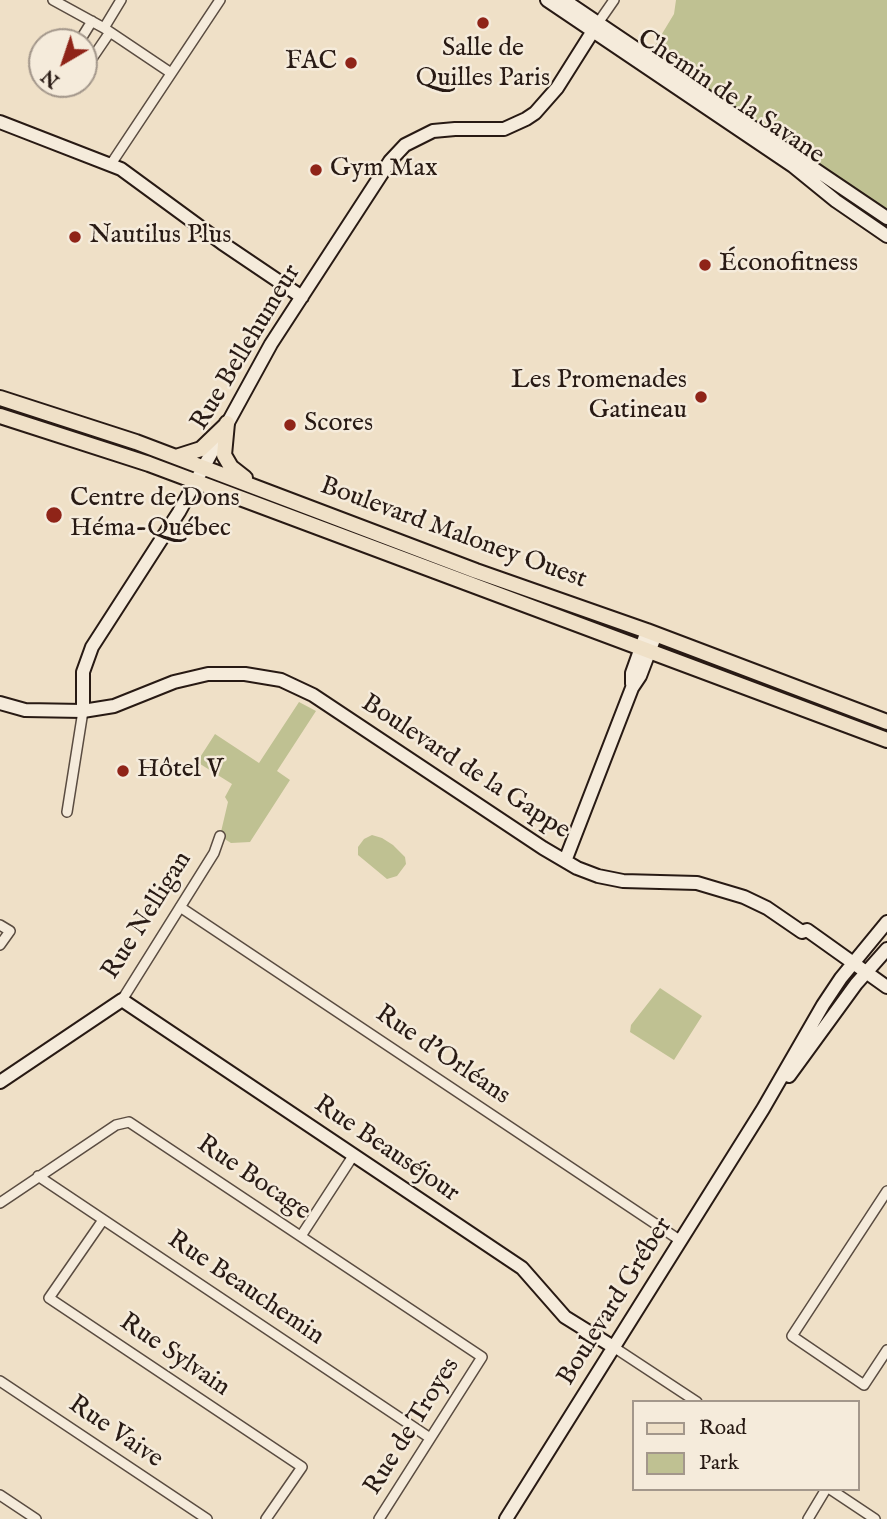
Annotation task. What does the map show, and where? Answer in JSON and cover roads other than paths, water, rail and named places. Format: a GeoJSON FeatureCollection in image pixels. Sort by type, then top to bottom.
{"type":"FeatureCollection","features":[{"type":"Feature","properties":{"kind":"main road","name":"Boulevard Maloney Ouest"},"geometry":{"type":"LineString","coordinates":[[0,398],[176,457],[887,722]]}},
{"type":"Feature","properties":{"kind":"main road","name":"Boulevard Maloney Ouest"},"geometry":{"type":"LineString","coordinates":[[0,416],[195,481],[887,740]]}},
{"type":"Feature","properties":{"kind":"main road"},"geometry":{"type":"LineString","coordinates":[[176,457],[201,449],[228,423]]}},
{"type":"Feature","properties":{"kind":"main road"},"geometry":{"type":"LineString","coordinates":[[228,423],[223,449],[226,461],[261,489]]}},
{"type":"Feature","properties":{"kind":"street"},"geometry":{"type":"LineString","coordinates":[[53,0],[107,30],[171,73]]}},
{"type":"Feature","properties":{"kind":"street"},"geometry":{"type":"LineString","coordinates":[[98,47],[121,0]]}},
{"type":"Feature","properties":{"kind":"street"},"geometry":{"type":"LineString","coordinates":[[111,164],[220,0]]}},
{"type":"Feature","properties":{"kind":"street","name":"Chemin de la Savane"},"geometry":{"type":"LineString","coordinates":[[547,0],[596,28],[887,218]]}},
{"type":"Feature","properties":{"kind":"street","name":"Chemin de la Savane"},"geometry":{"type":"LineString","coordinates":[[564,0],[596,28],[887,236]]}},
{"type":"Feature","properties":{"kind":"street"},"geometry":{"type":"LineString","coordinates":[[596,28],[614,0]]}},
{"type":"Feature","properties":{"kind":"street"},"geometry":{"type":"LineString","coordinates":[[88,28],[92,21]]}},
{"type":"Feature","properties":{"kind":"street","name":"Rue Bellehumeur"},"geometry":{"type":"LineString","coordinates":[[67,812],[83,712],[83,672],[86,659],[179,512],[257,367],[378,178],[398,152],[413,140],[433,131],[504,129],[535,113],[557,88],[596,28]]}},
{"type":"Feature","properties":{"kind":"street"},"geometry":{"type":"LineString","coordinates":[[0,122],[126,172],[302,297]]}},
{"type":"Feature","properties":{"kind":"street"},"geometry":{"type":"LineString","coordinates":[[565,861],[632,688],[640,676],[651,633]]}},
{"type":"Feature","properties":{"kind":"street","name":"Boulevard de la Gappe"},"geometry":{"type":"LineString","coordinates":[[0,703],[25,710],[83,712],[120,704],[174,682],[208,674],[245,674],[281,680],[313,695],[565,861],[587,872],[611,879],[696,883],[744,897],[767,908],[802,932],[807,930],[887,986]]}},
{"type":"Feature","properties":{"kind":"street","name":"Rue Nelligan"},"geometry":{"type":"LineString","coordinates":[[0,1082],[122,1000],[214,853],[220,836]]}},
{"type":"Feature","properties":{"kind":"street","name":"Rue d'Orléans"},"geometry":{"type":"LineString","coordinates":[[180,907],[681,1241]]}},
{"type":"Feature","properties":{"kind":"street","name":"Boulevard Gréber"},"geometry":{"type":"LineString","coordinates":[[506,1519],[763,1109],[838,981],[887,922]]}},
{"type":"Feature","properties":{"kind":"street"},"geometry":{"type":"LineString","coordinates":[[0,925],[10,931],[0,945]]}},
{"type":"Feature","properties":{"kind":"street","name":"Boulevard Gréber"},"geometry":{"type":"LineString","coordinates":[[763,1109],[887,949]]}},
{"type":"Feature","properties":{"kind":"street","name":"Rue Beauséjour"},"geometry":{"type":"LineString","coordinates":[[122,1000],[522,1268],[565,1317],[615,1348]]}},
{"type":"Feature","properties":{"kind":"street","name":"Rue Bocage"},"geometry":{"type":"LineString","coordinates":[[0,1203],[116,1125],[130,1122],[482,1357]]}},
{"type":"Feature","properties":{"kind":"street"},"geometry":{"type":"LineString","coordinates":[[301,1236],[353,1156]]}},
{"type":"Feature","properties":{"kind":"street","name":"Rue Beauchemin"},"geometry":{"type":"LineString","coordinates":[[38,1175],[430,1438]]}},
{"type":"Feature","properties":{"kind":"street"},"geometry":{"type":"LineString","coordinates":[[887,1191],[792,1336],[864,1385],[887,1350]]}},
{"type":"Feature","properties":{"kind":"street","name":"Rue Sylvain"},"geometry":{"type":"LineString","coordinates":[[103,1220],[49,1298],[302,1467],[266,1519]]}},
{"type":"Feature","properties":{"kind":"street"},"geometry":{"type":"LineString","coordinates":[[615,1348],[694,1400]]}},
{"type":"Feature","properties":{"kind":"street","name":"Rue de Troyes"},"geometry":{"type":"LineString","coordinates":[[379,1519],[482,1357]]}},
{"type":"Feature","properties":{"kind":"street","name":"Rue Vaive"},"geometry":{"type":"LineString","coordinates":[[0,1381],[207,1519]]}},
{"type":"Feature","properties":{"kind":"street"},"geometry":{"type":"LineString","coordinates":[[808,1519],[827,1491]]}},
{"type":"Feature","properties":{"kind":"street"},"geometry":{"type":"LineString","coordinates":[[831,1491],[875,1519]]}},
{"type":"Feature","properties":{"kind":"street"},"geometry":{"type":"LineString","coordinates":[[0,1495],[36,1519]]}},
{"type":"Feature","properties":{"kind":"place","name":"Salle de Quilles Paris"},"geometry":{"type":"Point","coordinates":[483,23]}},
{"type":"Feature","properties":{"kind":"place","name":"FAC"},"geometry":{"type":"Point","coordinates":[351,63]}},
{"type":"Feature","properties":{"kind":"place","name":"Gym Max"},"geometry":{"type":"Point","coordinates":[316,170]}},
{"type":"Feature","properties":{"kind":"place","name":"Nautilus Plus"},"geometry":{"type":"Point","coordinates":[75,237]}},
{"type":"Feature","properties":{"kind":"place","name":"Éconofitness"},"geometry":{"type":"Point","coordinates":[705,265]}},
{"type":"Feature","properties":{"kind":"place","name":"Les Promenades Gatineau"},"geometry":{"type":"Point","coordinates":[701,397]}},
{"type":"Feature","properties":{"kind":"place","name":"Scores"},"geometry":{"type":"Point","coordinates":[290,425]}},
{"type":"Feature","properties":{"kind":"place","name":"Centre de Dons Héma-Québec"},"geometry":{"type":"Point","coordinates":[54,515]}},
{"type":"Feature","properties":{"kind":"place","name":"Hôtel V"},"geometry":{"type":"Point","coordinates":[123,771]}}]}
